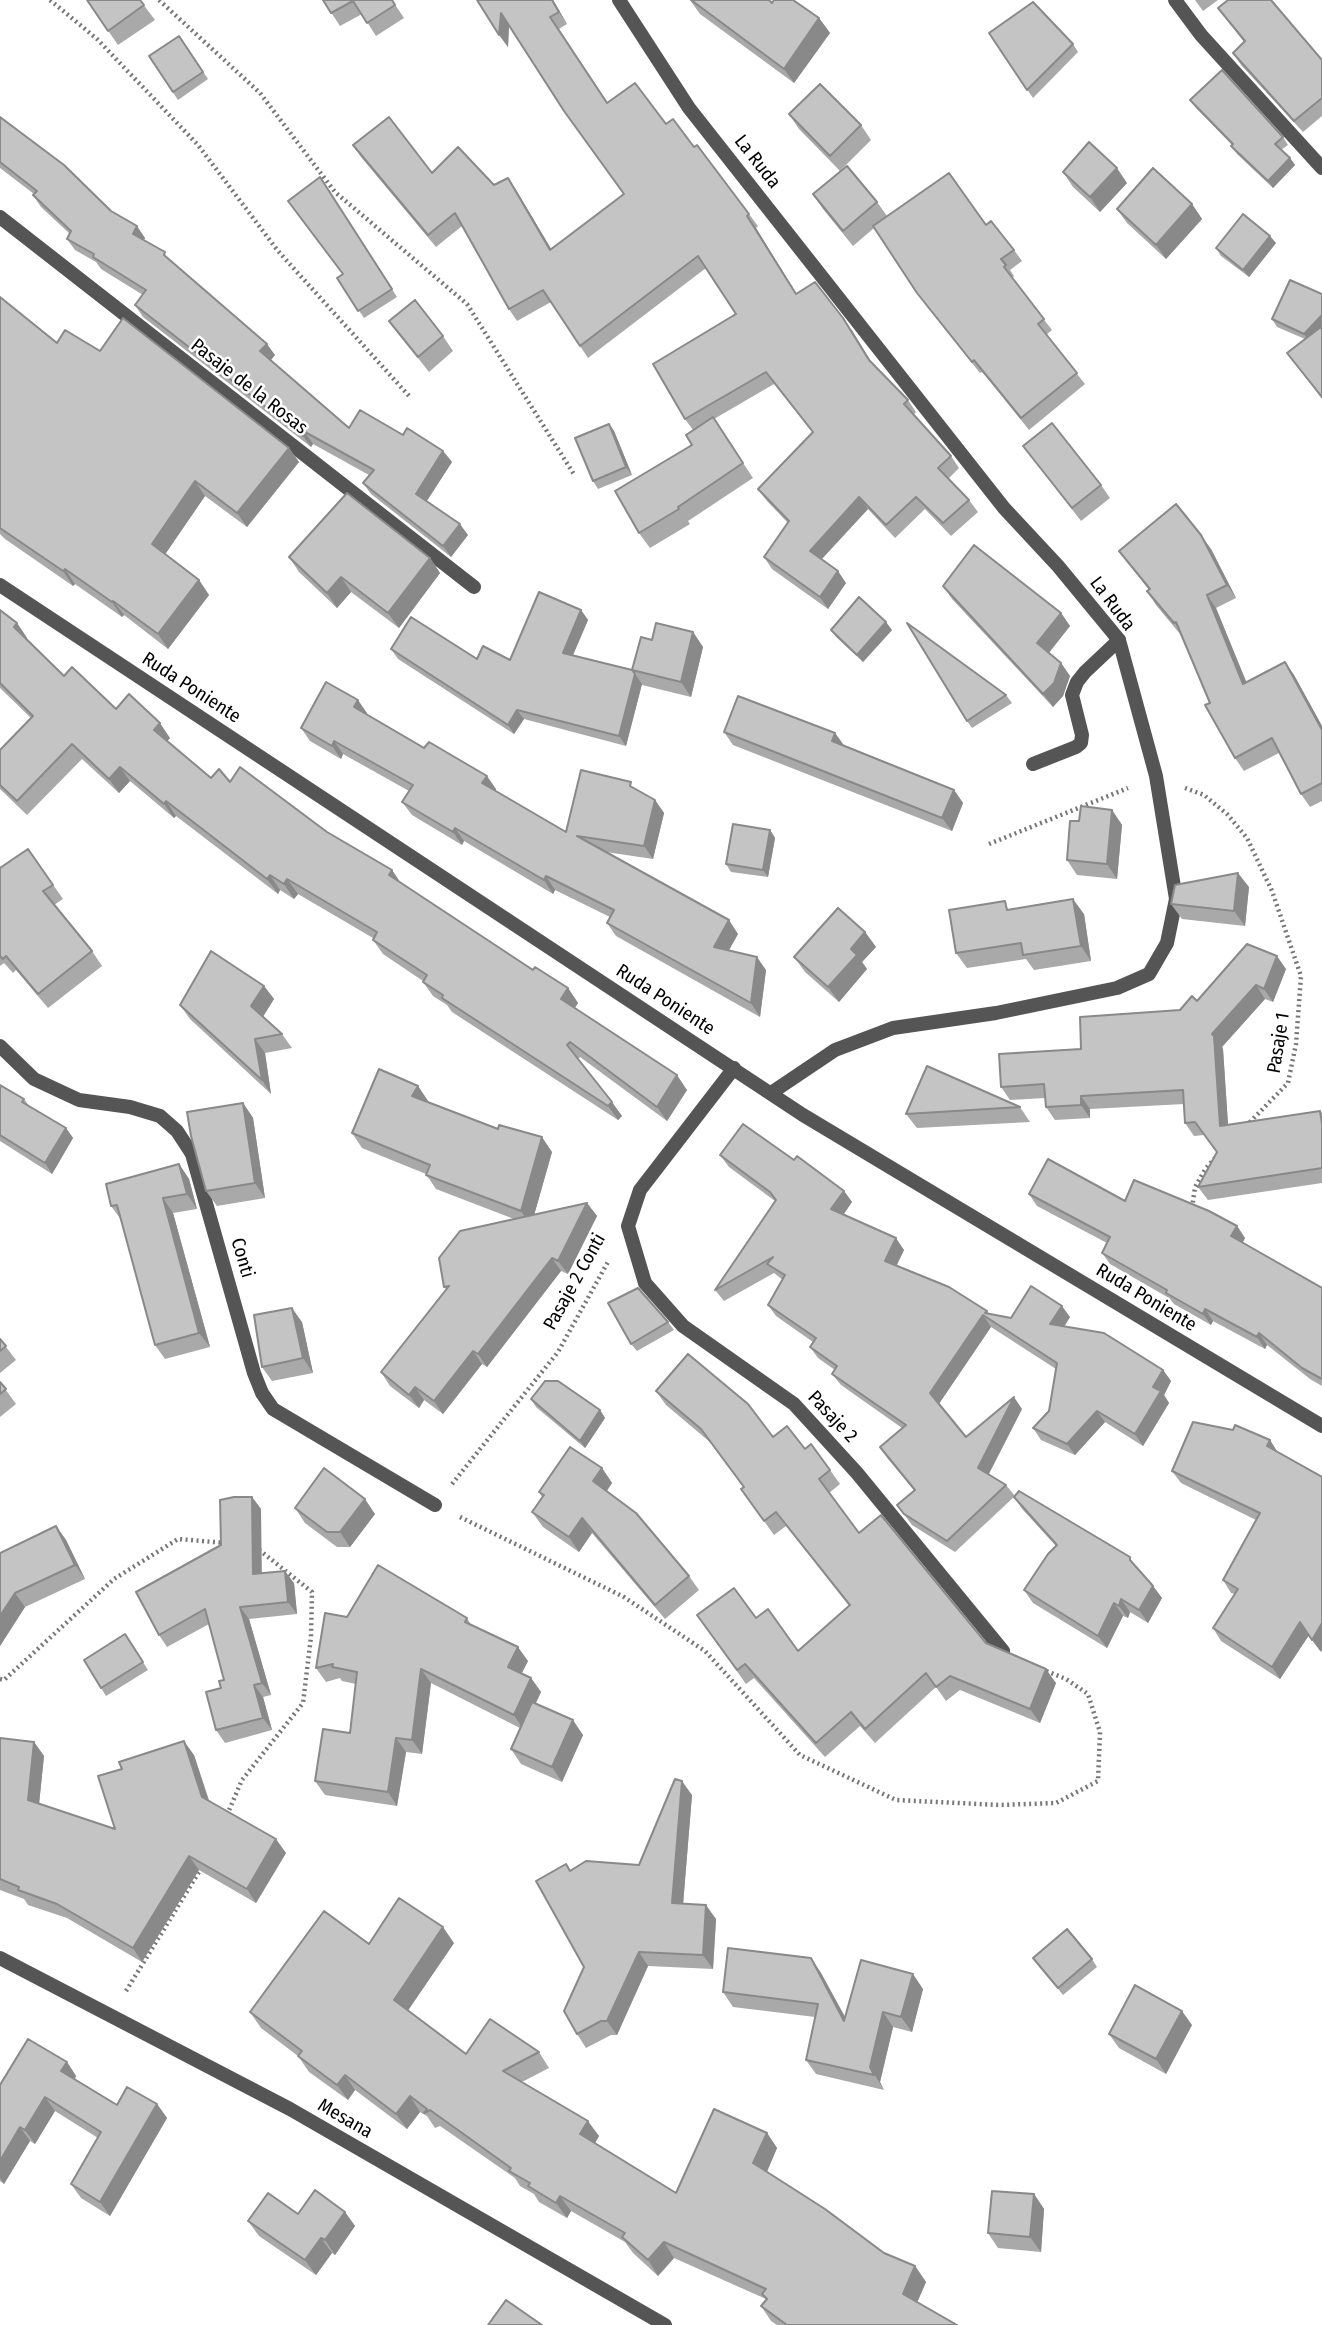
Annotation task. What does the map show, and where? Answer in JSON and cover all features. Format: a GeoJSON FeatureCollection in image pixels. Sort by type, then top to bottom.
{"type":"FeatureCollection","features":[{"type":"Feature","properties":{"kind":"street","name":"La Ruda"},"geometry":{"type":"LineString","coordinates":[[618,0],[689,108],[1004,508],[1058,566],[1119,640],[1156,776],[1176,899],[1167,943],[1149,974],[1117,988],[1010,1010],[893,1028],[835,1049],[771,1093]]}},
{"type":"Feature","properties":{"kind":"street"},"geometry":{"type":"LineString","coordinates":[[1175,0],[1201,35],[1322,168]]}},
{"type":"Feature","properties":{"kind":"street","name":"Pasaje de la Rosas"},"geometry":{"type":"LineString","coordinates":[[0,217],[474,587]]}},
{"type":"Feature","properties":{"kind":"street","name":"Ruda Poniente"},"geometry":{"type":"LineString","coordinates":[[0,585],[803,1115],[1322,1426]]}},
{"type":"Feature","properties":{"kind":"street"},"geometry":{"type":"LineString","coordinates":[[1033,764],[1081,743],[1082,735],[1072,695],[1085,672],[1119,640]]}},
{"type":"Feature","properties":{"kind":"street","name":"Conti"},"geometry":{"type":"LineString","coordinates":[[0,1046],[34,1079],[79,1100],[130,1107],[160,1116],[177,1131],[192,1154],[262,1393],[274,1409],[435,1505]]}},
{"type":"Feature","properties":{"kind":"street","name":"Pasaje 2 Conti"},"geometry":{"type":"LineString","coordinates":[[628,1226],[640,1190],[734,1068]]}},
{"type":"Feature","properties":{"kind":"street","name":"Pasaje 2"},"geometry":{"type":"LineString","coordinates":[[628,1226],[645,1283],[683,1326],[794,1404],[858,1473],[1003,1651]]}},
{"type":"Feature","properties":{"kind":"street","name":"Mesana"},"geometry":{"type":"LineString","coordinates":[[0,1958],[302,2116],[665,2325]]}},
{"type":"Feature","properties":{"kind":"path"},"geometry":{"type":"LineString","coordinates":[[50,0],[97,39],[198,145],[278,251],[410,397]]}},
{"type":"Feature","properties":{"kind":"path"},"geometry":{"type":"LineString","coordinates":[[159,0],[260,93],[335,192],[467,304],[575,476]]}},
{"type":"Feature","properties":{"kind":"path"},"geometry":{"type":"LineString","coordinates":[[989,844],[1156,776]]}},
{"type":"Feature","properties":{"kind":"path","name":"Pasaje 1"},"geometry":{"type":"LineString","coordinates":[[1204,794],[1227,814],[1247,838],[1272,891],[1301,976],[1296,1044],[1288,1083],[1242,1130]]}},
{"type":"Feature","properties":{"kind":"path"},"geometry":{"type":"LineString","coordinates":[[1191,1215],[1195,1187],[1206,1168],[1224,1149]]}},
{"type":"Feature","properties":{"kind":"path","name":"Pasaje 2 Conti"},"geometry":{"type":"LineString","coordinates":[[435,1505],[558,1352],[628,1226]]}},
{"type":"Feature","properties":{"kind":"path"},"geometry":{"type":"LineString","coordinates":[[435,1505],[543,1555],[624,1597],[705,1651],[800,1755],[896,1800],[999,1805],[1056,1803],[1098,1781],[1100,1732],[1088,1694],[1066,1679],[1003,1651]]}},
{"type":"Feature","properties":{"kind":"path"},"geometry":{"type":"LineString","coordinates":[[0,1679],[4,1680],[114,1579],[178,1539],[228,1543]]}},
{"type":"Feature","properties":{"kind":"path"},"geometry":{"type":"LineString","coordinates":[[222,1826],[243,1780],[303,1703],[312,1637],[312,1592],[253,1545]]}},
{"type":"Feature","properties":{"kind":"path"},"geometry":{"type":"LineString","coordinates":[[110,2015],[180,1907],[206,1861]]}},
{"type":"Feature","properties":{"kind":"building"},"geometry":{"type":"Polygon","coordinates":[[[87,0],[140,0],[144,5],[108,31],[87,0]]]}},
{"type":"Feature","properties":{"kind":"building"},"geometry":{"type":"Polygon","coordinates":[[[323,0],[392,0],[395,5],[367,23],[353,1],[331,13],[323,0]]]}},
{"type":"Feature","properties":{"kind":"building"},"geometry":{"type":"Polygon","coordinates":[[[477,0],[552,0],[559,12],[550,17],[607,103],[635,83],[666,124],[673,119],[694,147],[697,145],[749,214],[747,216],[796,294],[815,282],[843,318],[869,360],[908,400],[904,404],[951,456],[938,468],[969,500],[943,523],[916,497],[886,525],[859,497],[810,551],[838,571],[820,597],[764,557],[789,521],[758,489],[813,432],[766,372],[685,419],[653,364],[736,314],[698,256],[580,346],[543,290],[509,309],[455,213],[428,235],[353,145],[389,117],[432,173],[458,147],[494,185],[508,178],[550,250],[624,194],[564,111],[501,13],[499,35],[477,0]]]}},
{"type":"Feature","properties":{"kind":"building"},"geometry":{"type":"Polygon","coordinates":[[[691,0],[769,0],[772,3],[774,0],[793,0],[819,18],[784,69],[691,0]]]}},
{"type":"Feature","properties":{"kind":"building"},"geometry":{"type":"Polygon","coordinates":[[[1228,0],[1271,0],[1322,60],[1322,98],[1294,121],[1233,53],[1245,41],[1218,8],[1228,0]]]}},
{"type":"Feature","properties":{"kind":"building"},"geometry":{"type":"Polygon","coordinates":[[[1033,2],[1073,44],[1027,90],[989,33],[1033,2]]]}},
{"type":"Feature","properties":{"kind":"building"},"geometry":{"type":"Polygon","coordinates":[[[179,36],[203,72],[173,92],[149,56],[179,36]]]}},
{"type":"Feature","properties":{"kind":"building"},"geometry":{"type":"Polygon","coordinates":[[[1222,70],[1283,137],[1275,144],[1290,158],[1268,181],[1231,146],[1233,144],[1190,100],[1222,70]]]}},
{"type":"Feature","properties":{"kind":"building"},"geometry":{"type":"Polygon","coordinates":[[[820,84],[861,125],[830,156],[789,114],[820,84]]]}},
{"type":"Feature","properties":{"kind":"building"},"geometry":{"type":"Polygon","coordinates":[[[0,117],[64,165],[111,211],[137,226],[133,234],[165,252],[164,255],[267,344],[260,351],[349,428],[360,410],[403,435],[407,428],[443,451],[416,494],[460,524],[443,546],[363,483],[374,470],[305,432],[303,436],[135,305],[146,290],[67,239],[71,231],[33,195],[37,191],[0,162],[0,117]]]}},
{"type":"Feature","properties":{"kind":"building"},"geometry":{"type":"Polygon","coordinates":[[[1089,142],[1117,168],[1090,197],[1063,172],[1089,142]]]}},
{"type":"Feature","properties":{"kind":"building"},"geometry":{"type":"Polygon","coordinates":[[[847,166],[877,202],[843,231],[813,194],[847,166]]]}},
{"type":"Feature","properties":{"kind":"building"},"geometry":{"type":"Polygon","coordinates":[[[1153,168],[1192,204],[1156,245],[1117,209],[1153,168]]]}},
{"type":"Feature","properties":{"kind":"building"},"geometry":{"type":"Polygon","coordinates":[[[949,173],[986,225],[991,221],[1014,250],[1001,259],[1006,265],[1004,267],[1044,319],[1038,324],[1077,373],[1021,418],[917,293],[873,226],[949,173]]]}},
{"type":"Feature","properties":{"kind":"building"},"geometry":{"type":"Polygon","coordinates":[[[320,177],[392,289],[358,311],[337,278],[343,274],[288,201],[320,177]]]}},
{"type":"Feature","properties":{"kind":"building"},"geometry":{"type":"Polygon","coordinates":[[[1243,214],[1270,236],[1243,270],[1216,248],[1243,214]]]}},
{"type":"Feature","properties":{"kind":"building"},"geometry":{"type":"Polygon","coordinates":[[[1290,280],[1322,294],[1322,315],[1304,334],[1272,319],[1290,280]]]}},
{"type":"Feature","properties":{"kind":"building"},"geometry":{"type":"Polygon","coordinates":[[[0,297],[57,343],[65,330],[100,351],[123,318],[289,448],[237,513],[195,481],[152,544],[199,580],[158,634],[113,601],[0,528],[0,297]]]}},
{"type":"Feature","properties":{"kind":"building"},"geometry":{"type":"Polygon","coordinates":[[[415,300],[443,336],[418,357],[389,321],[415,300]]]}},
{"type":"Feature","properties":{"kind":"building"},"geometry":{"type":"Polygon","coordinates":[[[1322,326],[1322,397],[1287,353],[1322,326]]]}},
{"type":"Feature","properties":{"kind":"building"},"geometry":{"type":"Polygon","coordinates":[[[713,417],[743,463],[678,507],[679,509],[639,533],[615,491],[692,445],[686,435],[713,417]]]}},
{"type":"Feature","properties":{"kind":"building"},"geometry":{"type":"Polygon","coordinates":[[[1052,423],[1101,485],[1072,508],[1023,446],[1052,423]]]}},
{"type":"Feature","properties":{"kind":"building"},"geometry":{"type":"Polygon","coordinates":[[[609,424],[626,467],[593,481],[575,438],[609,424]]]}},
{"type":"Feature","properties":{"kind":"building"},"geometry":{"type":"Polygon","coordinates":[[[347,493],[430,558],[388,613],[341,577],[327,593],[289,557],[347,493]]]}},
{"type":"Feature","properties":{"kind":"building"},"geometry":{"type":"Polygon","coordinates":[[[1176,504],[1201,535],[1227,585],[1207,595],[1243,684],[1285,662],[1322,730],[1322,783],[1301,794],[1272,738],[1235,758],[1205,705],[1210,703],[1176,622],[1174,623],[1147,591],[1150,589],[1119,551],[1176,504]]]}},
{"type":"Feature","properties":{"kind":"building"},"geometry":{"type":"Polygon","coordinates":[[[974,545],[1061,613],[1037,643],[1061,663],[1054,683],[1043,694],[943,586],[974,545]]]}},
{"type":"Feature","properties":{"kind":"building"},"geometry":{"type":"Polygon","coordinates":[[[539,592],[581,610],[563,653],[632,670],[635,674],[619,736],[517,710],[508,725],[391,649],[411,617],[477,659],[483,646],[510,660],[539,592]]]}},
{"type":"Feature","properties":{"kind":"building"},"geometry":{"type":"Polygon","coordinates":[[[859,597],[886,622],[857,655],[831,630],[859,597]]]}},
{"type":"Feature","properties":{"kind":"building"},"geometry":{"type":"Polygon","coordinates":[[[0,610],[17,623],[14,627],[64,676],[72,667],[116,709],[129,694],[160,723],[154,730],[211,778],[219,769],[230,782],[240,767],[327,832],[392,870],[389,875],[533,970],[535,967],[568,988],[561,999],[677,1075],[657,1107],[570,1042],[567,1045],[612,1102],[608,1106],[442,998],[443,995],[423,982],[427,975],[373,940],[377,932],[287,879],[284,884],[270,875],[267,879],[166,801],[164,804],[120,767],[109,779],[72,744],[17,801],[0,785],[0,750],[33,716],[0,683],[0,610]]]}},
{"type":"Feature","properties":{"kind":"building"},"geometry":{"type":"Polygon","coordinates":[[[656,623],[693,632],[681,682],[632,670],[641,637],[652,640],[656,623]]]}},
{"type":"Feature","properties":{"kind":"building"},"geometry":{"type":"Polygon","coordinates":[[[907,623],[1006,695],[967,721],[907,623]]]}},
{"type":"Feature","properties":{"kind":"building"},"geometry":{"type":"Polygon","coordinates":[[[326,682],[358,700],[354,707],[424,748],[429,742],[487,776],[482,783],[566,832],[581,770],[631,782],[630,786],[655,800],[644,846],[577,836],[729,920],[714,947],[757,957],[751,1003],[607,923],[614,910],[546,876],[544,880],[455,828],[453,832],[402,802],[413,785],[334,741],[332,746],[301,728],[326,682]]]}},
{"type":"Feature","properties":{"kind":"building"},"geometry":{"type":"Polygon","coordinates":[[[738,696],[835,733],[832,741],[954,790],[942,818],[724,732],[738,696]]]}},
{"type":"Feature","properties":{"kind":"building"},"geometry":{"type":"Polygon","coordinates":[[[1081,806],[1112,810],[1107,864],[1067,860],[1070,821],[1079,821],[1081,806]]]}},
{"type":"Feature","properties":{"kind":"building"},"geometry":{"type":"Polygon","coordinates":[[[733,824],[770,830],[763,870],[726,864],[733,824]]]}},
{"type":"Feature","properties":{"kind":"building"},"geometry":{"type":"Polygon","coordinates":[[[28,849],[53,885],[43,891],[92,951],[38,994],[6,956],[3,959],[0,956],[0,868],[28,849]]]}},
{"type":"Feature","properties":{"kind":"building"},"geometry":{"type":"Polygon","coordinates":[[[1238,873],[1234,911],[1171,904],[1175,885],[1238,873]]]}},
{"type":"Feature","properties":{"kind":"building"},"geometry":{"type":"Polygon","coordinates":[[[1073,899],[1081,946],[1023,955],[1021,943],[956,953],[949,910],[1005,901],[1007,910],[1073,899]]]}},
{"type":"Feature","properties":{"kind":"building"},"geometry":{"type":"Polygon","coordinates":[[[838,908],[865,932],[851,949],[857,955],[828,987],[794,957],[838,908]]]}},
{"type":"Feature","properties":{"kind":"building"},"geometry":{"type":"Polygon","coordinates":[[[1247,944],[1277,956],[1264,989],[1256,985],[1212,1034],[1220,1126],[1320,1111],[1322,1168],[1198,1187],[1217,1152],[1195,1122],[1185,1123],[1183,1090],[1081,1096],[1081,1105],[1046,1107],[1044,1084],[1001,1087],[999,1054],[1081,1049],[1080,1017],[1180,1010],[1192,996],[1197,1001],[1247,944]]]}},
{"type":"Feature","properties":{"kind":"building"},"geometry":{"type":"Polygon","coordinates":[[[211,951],[264,986],[251,1006],[282,1034],[255,1039],[262,1080],[180,1005],[211,951]]]}},
{"type":"Feature","properties":{"kind":"building"},"geometry":{"type":"Polygon","coordinates":[[[927,1066],[1020,1107],[906,1114],[927,1066]]]}},
{"type":"Feature","properties":{"kind":"building"},"geometry":{"type":"Polygon","coordinates":[[[379,1069],[418,1086],[412,1096],[498,1129],[499,1125],[542,1137],[521,1211],[426,1175],[430,1165],[352,1133],[379,1069]]]}},
{"type":"Feature","properties":{"kind":"building"},"geometry":{"type":"Polygon","coordinates":[[[0,1085],[24,1099],[22,1102],[66,1128],[45,1163],[0,1135],[0,1085]]]}},
{"type":"Feature","properties":{"kind":"building"},"geometry":{"type":"Polygon","coordinates":[[[243,1103],[255,1183],[206,1191],[187,1112],[243,1103]]]}},
{"type":"Feature","properties":{"kind":"building"},"geometry":{"type":"Polygon","coordinates":[[[743,1124],[794,1160],[797,1156],[844,1191],[831,1209],[896,1238],[885,1261],[949,1287],[987,1311],[985,1313],[1011,1318],[1031,1286],[1062,1306],[1050,1324],[1104,1333],[1163,1370],[1153,1387],[1161,1391],[1135,1434],[1097,1411],[1067,1444],[1033,1428],[1049,1411],[1057,1363],[983,1315],[930,1393],[966,1437],[1014,1397],[978,1468],[1006,1485],[947,1541],[904,1514],[897,1505],[915,1490],[880,1447],[906,1425],[832,1374],[837,1366],[810,1347],[816,1338],[768,1305],[785,1275],[767,1264],[773,1257],[715,1290],[776,1200],[770,1192],[720,1155],[743,1124]]]}},
{"type":"Feature","properties":{"kind":"building"},"geometry":{"type":"Polygon","coordinates":[[[1048,1159],[1125,1201],[1134,1180],[1209,1211],[1237,1226],[1231,1236],[1322,1288],[1322,1379],[1302,1368],[1259,1333],[1257,1337],[1205,1309],[1203,1314],[1102,1253],[1110,1237],[1029,1194],[1048,1159]]]}},
{"type":"Feature","properties":{"kind":"building"},"geometry":{"type":"Polygon","coordinates":[[[179,1164],[187,1194],[163,1198],[199,1333],[155,1345],[117,1205],[111,1206],[106,1184],[179,1164]]]}},
{"type":"Feature","properties":{"kind":"building"},"geometry":{"type":"Polygon","coordinates":[[[587,1203],[558,1261],[552,1258],[478,1354],[473,1351],[434,1401],[415,1387],[409,1395],[381,1372],[449,1286],[444,1287],[439,1258],[460,1231],[587,1203]]]}},
{"type":"Feature","properties":{"kind":"building"},"geometry":{"type":"Polygon","coordinates":[[[638,1288],[668,1322],[631,1344],[608,1303],[638,1288]]]}},
{"type":"Feature","properties":{"kind":"building"},"geometry":{"type":"Polygon","coordinates":[[[292,1308],[303,1358],[262,1367],[254,1315],[292,1308]]]}},
{"type":"Feature","properties":{"kind":"building"},"geometry":{"type":"Polygon","coordinates":[[[0,1339],[6,1346],[0,1351],[0,1339]]]}},
{"type":"Feature","properties":{"kind":"building"},"geometry":{"type":"Polygon","coordinates":[[[688,1354],[748,1404],[773,1437],[787,1426],[805,1449],[811,1444],[830,1470],[819,1479],[859,1533],[881,1515],[986,1643],[1046,1669],[1030,1709],[950,1676],[936,1687],[926,1673],[865,1729],[851,1712],[816,1743],[745,1664],[737,1670],[697,1615],[734,1588],[756,1618],[768,1609],[798,1651],[850,1605],[776,1512],[764,1521],[741,1489],[744,1487],[701,1429],[656,1391],[688,1354]]]}},
{"type":"Feature","properties":{"kind":"building"},"geometry":{"type":"Polygon","coordinates":[[[545,1381],[558,1381],[600,1410],[580,1441],[531,1399],[545,1381]]]}},
{"type":"Feature","properties":{"kind":"building"},"geometry":{"type":"Polygon","coordinates":[[[0,1382],[6,1389],[0,1394],[0,1382]]]}},
{"type":"Feature","properties":{"kind":"building"},"geometry":{"type":"Polygon","coordinates":[[[1193,1422],[1233,1430],[1235,1425],[1270,1440],[1267,1446],[1322,1477],[1322,1623],[1312,1640],[1300,1622],[1272,1667],[1213,1628],[1238,1589],[1223,1580],[1260,1513],[1172,1471],[1193,1422]]]}},
{"type":"Feature","properties":{"kind":"building"},"geometry":{"type":"Polygon","coordinates":[[[570,1447],[602,1468],[593,1481],[636,1513],[689,1576],[655,1605],[582,1518],[569,1537],[532,1512],[544,1495],[539,1492],[570,1447]]]}},
{"type":"Feature","properties":{"kind":"building"},"geometry":{"type":"Polygon","coordinates":[[[324,1468],[365,1499],[340,1532],[327,1532],[295,1508],[324,1468]]]}},
{"type":"Feature","properties":{"kind":"building"},"geometry":{"type":"Polygon","coordinates":[[[1019,1491],[1130,1557],[1153,1586],[1139,1610],[1121,1599],[1119,1606],[1114,1603],[1098,1636],[1024,1590],[1057,1545],[1014,1497],[1019,1491]]]}},
{"type":"Feature","properties":{"kind":"building"},"geometry":{"type":"Polygon","coordinates":[[[252,1497],[253,1574],[285,1571],[288,1602],[240,1607],[262,1683],[254,1685],[263,1718],[216,1730],[206,1692],[221,1688],[219,1681],[224,1680],[205,1609],[159,1635],[136,1592],[221,1545],[220,1500],[252,1497]]]}},
{"type":"Feature","properties":{"kind":"building"},"geometry":{"type":"Polygon","coordinates":[[[56,1526],[75,1565],[15,1593],[0,1616],[0,1553],[56,1526]]]}},
{"type":"Feature","properties":{"kind":"building"},"geometry":{"type":"Polygon","coordinates":[[[378,1565],[467,1618],[465,1622],[518,1647],[508,1667],[531,1678],[514,1715],[421,1669],[412,1740],[396,1738],[388,1792],[315,1781],[323,1729],[350,1733],[357,1672],[332,1667],[333,1664],[316,1668],[325,1613],[347,1617],[378,1565]]]}},
{"type":"Feature","properties":{"kind":"building"},"geometry":{"type":"Polygon","coordinates":[[[125,1634],[143,1662],[101,1688],[84,1660],[125,1634]]]}},
{"type":"Feature","properties":{"kind":"building"},"geometry":{"type":"Polygon","coordinates":[[[532,1702],[573,1720],[552,1767],[511,1749],[532,1702]]]}},
{"type":"Feature","properties":{"kind":"building"},"geometry":{"type":"Polygon","coordinates":[[[0,1738],[34,1742],[28,1800],[115,1829],[98,1776],[122,1769],[119,1762],[184,1741],[202,1797],[276,1839],[247,1889],[189,1856],[133,1948],[57,1904],[18,1890],[19,1887],[0,1879],[0,1738]]]}},
{"type":"Feature","properties":{"kind":"building"},"geometry":{"type":"Polygon","coordinates":[[[675,1779],[682,1781],[672,1903],[706,1905],[703,1955],[639,1952],[607,2021],[601,2021],[577,2034],[564,2011],[584,1967],[536,1881],[566,1864],[570,1871],[586,1861],[639,1865],[675,1779]]]}},
{"type":"Feature","properties":{"kind":"building"},"geometry":{"type":"Polygon","coordinates":[[[399,1898],[443,1927],[394,2000],[466,2054],[490,2019],[539,2052],[503,2071],[588,2121],[580,2134],[676,2193],[714,2109],[767,2133],[753,2163],[825,2209],[884,2253],[915,2266],[903,2294],[957,2325],[787,2325],[761,2306],[767,2299],[762,2294],[766,2289],[664,2242],[648,2260],[622,2237],[625,2233],[560,2196],[556,2203],[528,2186],[530,2183],[509,2171],[511,2168],[430,2110],[424,2113],[427,2109],[410,2096],[396,2114],[345,2075],[337,2085],[298,2056],[302,2051],[250,2012],[324,1911],[369,1944],[399,1898]]]}},
{"type":"Feature","properties":{"kind":"building"},"geometry":{"type":"Polygon","coordinates":[[[1067,1929],[1092,1959],[1058,1988],[1033,1958],[1067,1929]]]}},
{"type":"Feature","properties":{"kind":"building"},"geometry":{"type":"Polygon","coordinates":[[[728,1948],[811,1958],[844,2021],[861,1960],[913,1974],[901,2017],[883,2012],[870,2067],[874,2075],[806,2060],[818,2004],[723,1992],[728,1948]]]}},
{"type":"Feature","properties":{"kind":"building"},"geometry":{"type":"Polygon","coordinates":[[[1135,1985],[1182,2011],[1156,2059],[1109,2034],[1135,1985]]]}},
{"type":"Feature","properties":{"kind":"building"},"geometry":{"type":"Polygon","coordinates":[[[28,2039],[67,2062],[61,2071],[117,2105],[127,2087],[157,2104],[100,2202],[71,2184],[101,2132],[45,2097],[25,2130],[20,2127],[0,2161],[0,2085],[28,2039]]]}},
{"type":"Feature","properties":{"kind":"building"},"geometry":{"type":"Polygon","coordinates":[[[315,2190],[345,2212],[325,2240],[321,2238],[305,2260],[248,2221],[268,2193],[298,2214],[315,2190]]]}},
{"type":"Feature","properties":{"kind":"building"},"geometry":{"type":"Polygon","coordinates":[[[992,2191],[1034,2194],[1030,2237],[988,2233],[992,2191]]]}},
{"type":"Feature","properties":{"kind":"building"},"geometry":{"type":"Polygon","coordinates":[[[506,2300],[542,2325],[488,2325],[506,2300]]]}}]}
